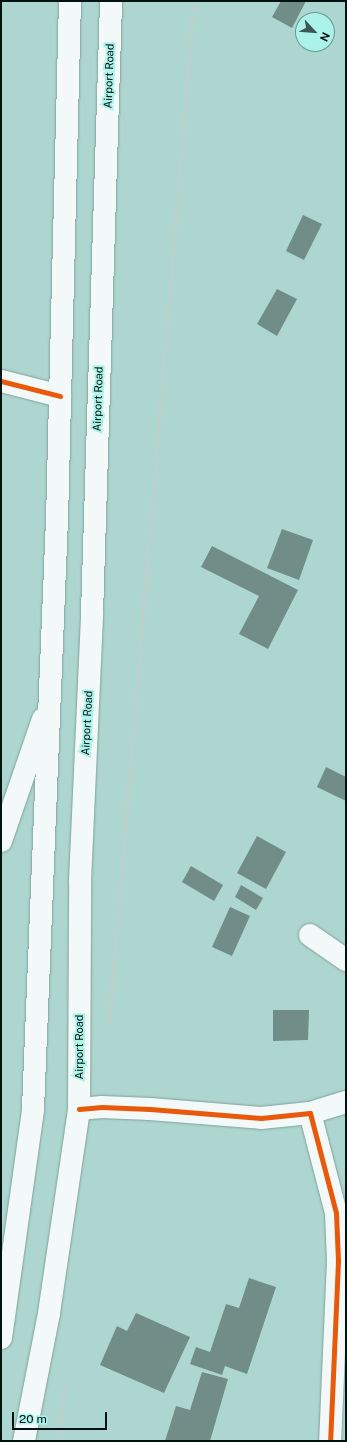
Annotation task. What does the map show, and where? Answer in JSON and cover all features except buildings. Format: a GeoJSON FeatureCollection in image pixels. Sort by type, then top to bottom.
{"type":"FeatureCollection","features":[{"type":"Feature","properties":{"kind":"main road"},"geometry":{"type":"LineString","coordinates":[[1,1338],[33,1109],[51,695],[70,1]]}},
{"type":"Feature","properties":{"kind":"main road","name":"Airport Road"},"geometry":{"type":"LineString","coordinates":[[24,1441],[49,1313],[79,1109],[80,880],[92,606],[111,1]]}},
{"type":"Feature","properties":{"kind":"main road"},"geometry":{"type":"LineString","coordinates":[[1,381],[60,396]]}},
{"type":"Feature","properties":{"kind":"main road"},"geometry":{"type":"LineString","coordinates":[[1,841],[51,695]]}},
{"type":"Feature","properties":{"kind":"main road"},"geometry":{"type":"LineString","coordinates":[[310,935],[346,960]]}},
{"type":"Feature","properties":{"kind":"main road"},"geometry":{"type":"LineString","coordinates":[[79,1109],[102,1107],[150,1109],[261,1118],[310,1113],[346,1102]]}},
{"type":"Feature","properties":{"kind":"main road"},"geometry":{"type":"LineString","coordinates":[[310,1113],[336,1213],[338,1261],[330,1441]]}},
{"type":"Feature","properties":{"kind":"path"},"geometry":{"type":"LineString","coordinates":[[109,1028],[194,1]]}},
{"type":"Feature","properties":{"kind":"path"},"geometry":{"type":"LineString","coordinates":[[58,1441],[66,1379]]}},
{"type":"Feature","properties":{"kind":"cycle path"},"geometry":{"type":"LineString","coordinates":[[1,381],[60,396]]}},
{"type":"Feature","properties":{"kind":"cycle path"},"geometry":{"type":"LineString","coordinates":[[79,1109],[102,1107],[150,1109],[261,1118],[310,1113],[336,1213],[338,1261],[330,1441]]}}]}
